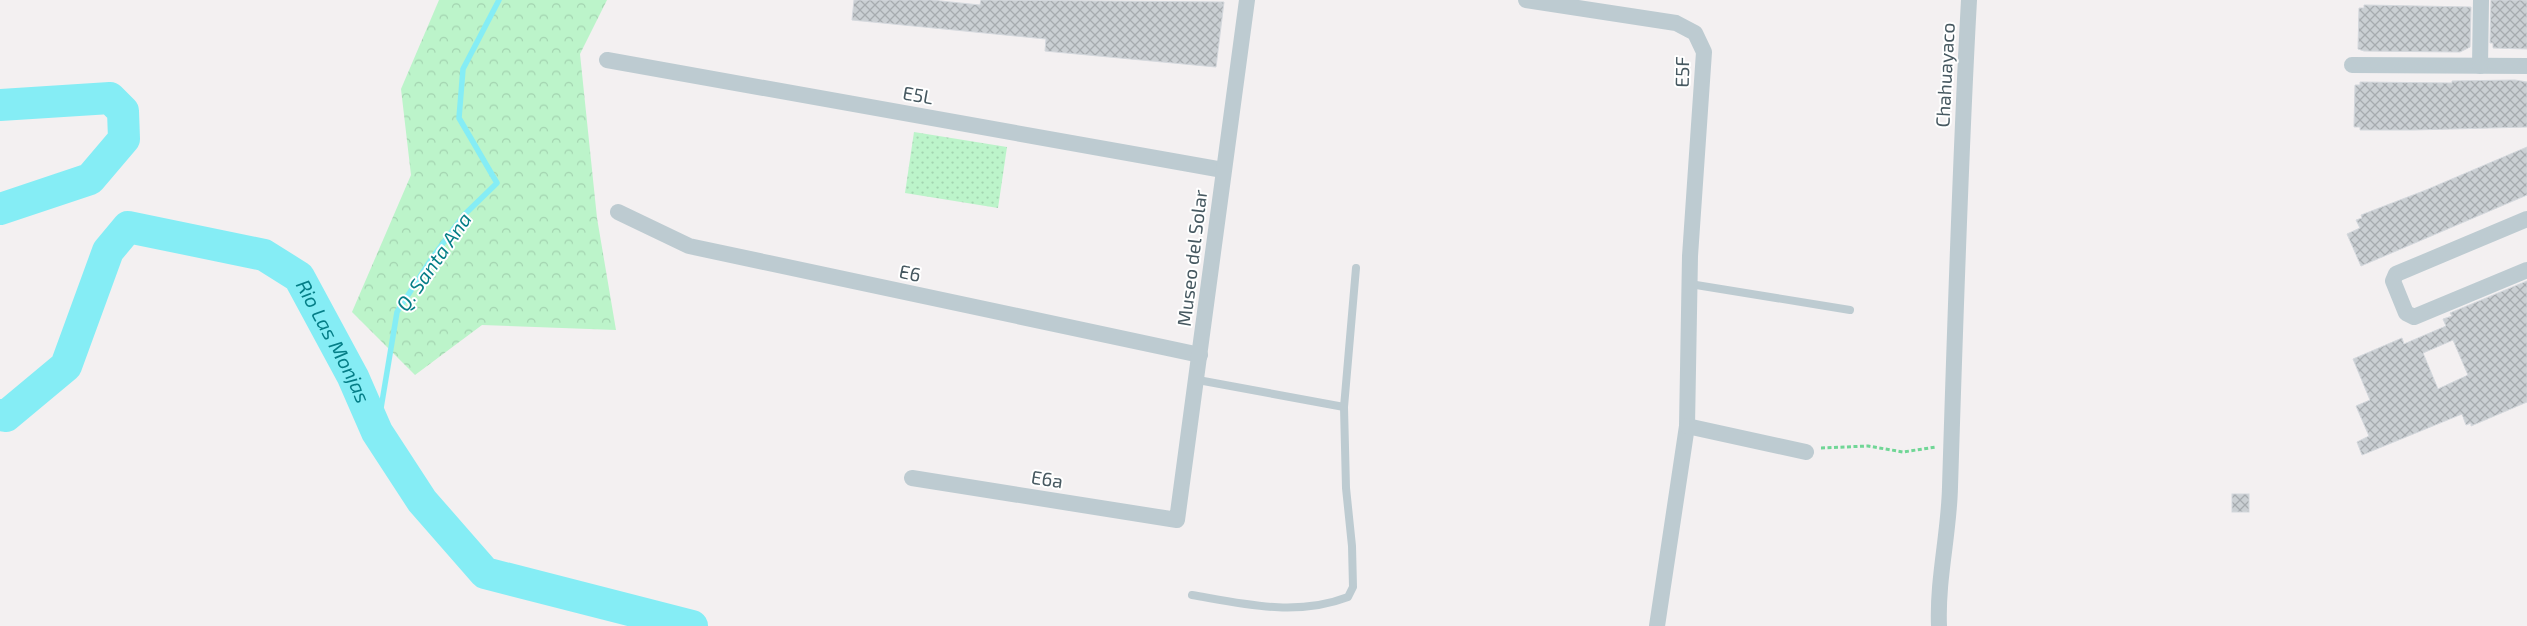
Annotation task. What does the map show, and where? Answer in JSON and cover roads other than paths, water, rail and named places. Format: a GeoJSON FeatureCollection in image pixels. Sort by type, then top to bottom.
{"type":"FeatureCollection","features":[{"type":"Feature","properties":{"kind":"street","name":"Museo del Solar"},"geometry":{"type":"LineString","coordinates":[[1177,520],[1198,380],[1223,170],[1247,0]]}},
{"type":"Feature","properties":{"kind":"street","name":"E5F"},"geometry":{"type":"LineString","coordinates":[[1526,0],[1676,23],[1694,33],[1701,42],[1704,52],[1690,256],[1687,426],[1657,626]]}},
{"type":"Feature","properties":{"kind":"street","name":"Chahuayaco"},"geometry":{"type":"LineString","coordinates":[[1939,626],[1938,603],[1950,515],[1961,153],[1969,0]]}},
{"type":"Feature","properties":{"kind":"street"},"geometry":{"type":"LineString","coordinates":[[2480,0],[2480,66]]}},
{"type":"Feature","properties":{"kind":"street","name":"E5L"},"geometry":{"type":"LineString","coordinates":[[607,60],[1223,170]]}},
{"type":"Feature","properties":{"kind":"street"},"geometry":{"type":"LineString","coordinates":[[2352,65],[2527,66]]}},
{"type":"Feature","properties":{"kind":"street","name":"E6"},"geometry":{"type":"LineString","coordinates":[[618,212],[689,246],[1200,355]]}},
{"type":"Feature","properties":{"kind":"street"},"geometry":{"type":"LineString","coordinates":[[2527,220],[2396,274],[2393,281],[2406,313],[2414,317],[2527,270]]}},
{"type":"Feature","properties":{"kind":"street"},"geometry":{"type":"LineString","coordinates":[[1687,426],[1806,452]]}},
{"type":"Feature","properties":{"kind":"street","name":"E6a"},"geometry":{"type":"LineString","coordinates":[[912,478],[1177,520]]}},
{"type":"Feature","properties":{"kind":"lane"},"geometry":{"type":"LineString","coordinates":[[1192,595],[1272,608],[1307,608],[1348,597],[1353,587],[1352,546],[1346,488],[1344,408],[1356,268]]}},
{"type":"Feature","properties":{"kind":"lane"},"geometry":{"type":"LineString","coordinates":[[1690,284],[1850,310]]}},
{"type":"Feature","properties":{"kind":"lane"},"geometry":{"type":"LineString","coordinates":[[1198,380],[1344,408]]}},
{"type":"Feature","properties":{"kind":"waterway","name":"Q. Santa Ana"},"geometry":{"type":"LineString","coordinates":[[377,432],[397,312],[432,258],[464,215],[497,183],[459,118],[463,69],[499,0]]}},
{"type":"Feature","properties":{"kind":"waterway","name":"Rio Las Monjas"},"geometry":{"type":"LineString","coordinates":[[0,105],[110,98],[123,111],[124,139],[90,179],[0,209]]}},
{"type":"Feature","properties":{"kind":"waterway","name":"Rio Las Monjas"},"geometry":{"type":"LineString","coordinates":[[0,415],[6,416],[66,366],[108,251],[128,227],[264,255],[299,277],[353,377],[377,432],[422,501],[485,573],[692,626]]}}]}
